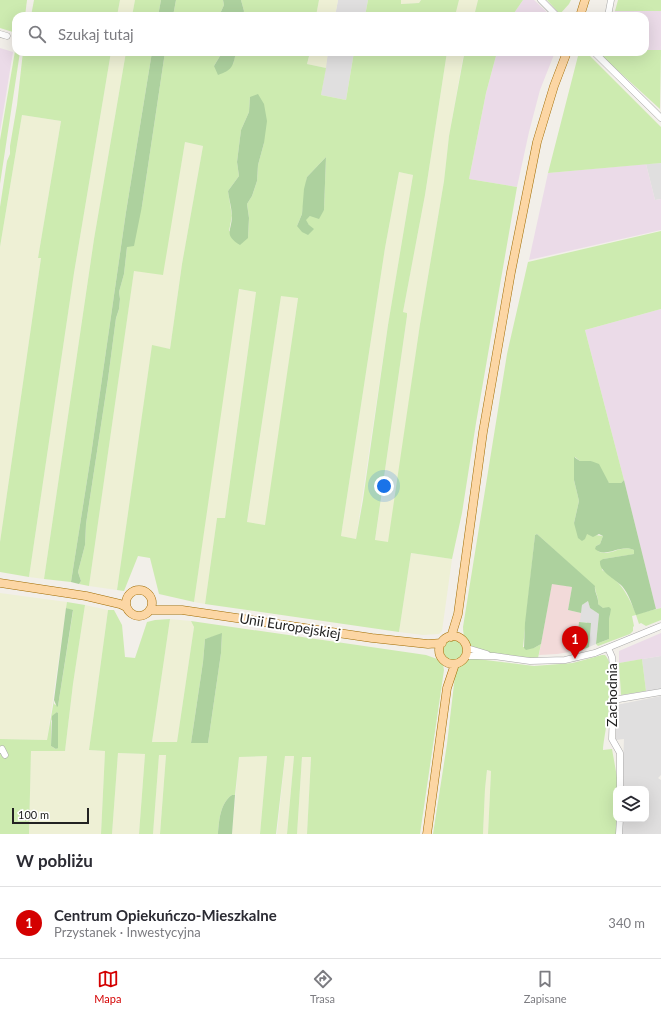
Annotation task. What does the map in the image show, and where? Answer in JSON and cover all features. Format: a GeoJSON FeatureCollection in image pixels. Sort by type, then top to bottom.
{"type":"FeatureCollection","features":[{"type":"Feature","properties":{"kind":"main road"},"geometry":{"type":"LineString","coordinates":[[581,12],[585,0]]}},
{"type":"Feature","properties":{"kind":"main road"},"geometry":{"type":"LineString","coordinates":[[455,637],[483,432],[512,264],[537,142],[554,86],[565,56]]}},
{"type":"Feature","properties":{"kind":"main road"},"geometry":{"type":"LineString","coordinates":[[0,583],[86,596],[120,604],[126,607]]}},
{"type":"Feature","properties":{"kind":"main road"},"geometry":{"type":"LineString","coordinates":[[86,596],[118,597],[128,595],[136,590],[144,590],[150,595],[152,600],[150,610],[145,614],[138,616],[130,613],[126,607],[125,601],[128,595]]}},
{"type":"Feature","properties":{"kind":"main road","name":"Unii Europejskiej"},"geometry":{"type":"LineString","coordinates":[[152,600],[182,610]]}},
{"type":"Feature","properties":{"kind":"main road","name":"Unii Europejskiej"},"geometry":{"type":"LineString","coordinates":[[150,610],[182,610],[399,642],[440,652]]}},
{"type":"Feature","properties":{"kind":"main road"},"geometry":{"type":"LineString","coordinates":[[455,637],[464,642],[466,652],[462,661],[450,663],[442,658],[440,652],[442,643],[446,639],[455,637]]}},
{"type":"Feature","properties":{"kind":"main road","name":"Unii Europejskiej"},"geometry":{"type":"LineString","coordinates":[[399,642],[442,643]]}},
{"type":"Feature","properties":{"kind":"main road"},"geometry":{"type":"LineString","coordinates":[[427,834],[450,663]]}},
{"type":"Feature","properties":{"kind":"street"},"geometry":{"type":"LineString","coordinates":[[541,0],[553,12]]}},
{"type":"Feature","properties":{"kind":"street"},"geometry":{"type":"LineString","coordinates":[[609,12],[611,0]]}},
{"type":"Feature","properties":{"kind":"street"},"geometry":{"type":"LineString","coordinates":[[0,34],[7,36]]}},
{"type":"Feature","properties":{"kind":"street"},"geometry":{"type":"LineString","coordinates":[[598,56],[661,118]]}},
{"type":"Feature","properties":{"kind":"street"},"geometry":{"type":"LineString","coordinates":[[466,652],[530,661],[558,661],[582,658],[661,626]]}},
{"type":"Feature","properties":{"kind":"street","name":"Zachodnia"},"geometry":{"type":"LineString","coordinates":[[608,648],[612,657],[614,680],[612,739],[620,753],[620,786]]}},
{"type":"Feature","properties":{"kind":"street"},"geometry":{"type":"LineString","coordinates":[[613,700],[661,692]]}},
{"type":"Feature","properties":{"kind":"street"},"geometry":{"type":"LineString","coordinates":[[0,750],[2,749],[5,755]]}},
{"type":"Feature","properties":{"kind":"street"},"geometry":{"type":"LineString","coordinates":[[619,834],[620,822]]}},
{"type":"Feature","properties":{"kind":"shaded area"},"geometry":{"type":"Polygon","coordinates":[[[338,0],[368,0],[366,12],[336,12],[338,0]]]}},
{"type":"Feature","properties":{"kind":"shaded area"},"geometry":{"type":"Polygon","coordinates":[[[523,0],[534,0],[547,12],[515,12],[523,0]]]}},
{"type":"Feature","properties":{"kind":"shaded area"},"geometry":{"type":"Polygon","coordinates":[[[661,11],[661,50],[649,50],[649,12],[615,12],[661,11]]]}},
{"type":"Feature","properties":{"kind":"shaded area"},"geometry":{"type":"Polygon","coordinates":[[[0,48],[12,52],[12,56],[0,132],[0,48]]]}},
{"type":"Feature","properties":{"kind":"shaded area"},"geometry":{"type":"Polygon","coordinates":[[[327,56],[353,56],[346,100],[321,95],[327,56]]]}},
{"type":"Feature","properties":{"kind":"shaded area"},"geometry":{"type":"Polygon","coordinates":[[[496,56],[553,56],[540,90],[517,187],[469,179],[486,93],[496,56]]]}},
{"type":"Feature","properties":{"kind":"shaded area"},"geometry":{"type":"Polygon","coordinates":[[[661,163],[661,199],[655,200],[646,164],[661,163]]]}},
{"type":"Feature","properties":{"kind":"shaded area"},"geometry":{"type":"Polygon","coordinates":[[[646,164],[655,200],[661,199],[661,230],[529,260],[548,173],[646,164]]]}},
{"type":"Feature","properties":{"kind":"shaded area"},"geometry":{"type":"Polygon","coordinates":[[[661,309],[661,608],[656,609],[585,330],[661,309]]]}},
{"type":"Feature","properties":{"kind":"shaded area"},"geometry":{"type":"Polygon","coordinates":[[[552,583],[572,587],[568,610],[581,613],[576,651],[539,655],[552,583]]]}},
{"type":"Feature","properties":{"kind":"shaded area"},"geometry":{"type":"Polygon","coordinates":[[[588,601],[590,608],[599,614],[596,644],[589,647],[590,634],[587,622],[579,622],[582,605],[588,601]]]}},
{"type":"Feature","properties":{"kind":"shaded area"},"geometry":{"type":"Polygon","coordinates":[[[661,633],[661,656],[619,663],[619,651],[661,633]]]}},
{"type":"Feature","properties":{"kind":"shaded area"},"geometry":{"type":"Polygon","coordinates":[[[661,656],[661,689],[646,691],[642,659],[661,656]]]}},
{"type":"Feature","properties":{"kind":"shaded area"},"geometry":{"type":"Polygon","coordinates":[[[661,696],[661,775],[658,778],[661,780],[661,834],[621,834],[622,822],[649,822],[649,786],[622,786],[624,739],[616,740],[616,705],[661,696]]]}},
{"type":"Feature","properties":{"kind":"green space"},"geometry":{"type":"Polygon","coordinates":[[[0,0],[27,0],[26,12],[12,12],[12,32],[0,28],[0,0]]]}},
{"type":"Feature","properties":{"kind":"green space"},"geometry":{"type":"Polygon","coordinates":[[[34,0],[120,0],[118,12],[32,12],[34,0]]]}},
{"type":"Feature","properties":{"kind":"green space"},"geometry":{"type":"Polygon","coordinates":[[[120,0],[135,0],[133,12],[118,12],[120,0]]]}},
{"type":"Feature","properties":{"kind":"green space"},"geometry":{"type":"Polygon","coordinates":[[[135,0],[161,0],[159,12],[133,12],[135,0]]]}},
{"type":"Feature","properties":{"kind":"green space"},"geometry":{"type":"Polygon","coordinates":[[[161,0],[176,0],[174,12],[159,12],[161,0]]]}},
{"type":"Feature","properties":{"kind":"green space"},"geometry":{"type":"Polygon","coordinates":[[[176,0],[223,0],[224,5],[221,12],[174,12],[176,0]]]}},
{"type":"Feature","properties":{"kind":"green space"},"geometry":{"type":"Polygon","coordinates":[[[223,0],[241,0],[244,12],[221,12],[224,5],[223,0]]]}},
{"type":"Feature","properties":{"kind":"green space"},"geometry":{"type":"Polygon","coordinates":[[[241,0],[319,0],[317,12],[244,11],[241,0]]]}},
{"type":"Feature","properties":{"kind":"green space"},"geometry":{"type":"Polygon","coordinates":[[[319,0],[338,0],[336,12],[317,12],[319,0]]]}},
{"type":"Feature","properties":{"kind":"green space"},"geometry":{"type":"Polygon","coordinates":[[[368,0],[401,0],[401,4],[419,3],[421,0],[459,0],[456,12],[366,12],[368,0]]]}},
{"type":"Feature","properties":{"kind":"green space"},"geometry":{"type":"Polygon","coordinates":[[[401,0],[421,0],[419,3],[400,4],[401,0]]]}},
{"type":"Feature","properties":{"kind":"green space"},"geometry":{"type":"Polygon","coordinates":[[[459,0],[478,0],[475,12],[456,12],[459,0]]]}},
{"type":"Feature","properties":{"kind":"green space"},"geometry":{"type":"Polygon","coordinates":[[[478,0],[523,0],[515,12],[475,12],[478,0]]]}},
{"type":"Feature","properties":{"kind":"green space"},"geometry":{"type":"Polygon","coordinates":[[[547,0],[571,0],[562,12],[558,12],[547,0]]]}},
{"type":"Feature","properties":{"kind":"green space"},"geometry":{"type":"Polygon","coordinates":[[[618,0],[661,0],[661,11],[615,11],[618,0]]]}},
{"type":"Feature","properties":{"kind":"green space"},"geometry":{"type":"Polygon","coordinates":[[[649,50],[661,50],[660,109],[603,56],[649,56],[649,50]]]}},
{"type":"Feature","properties":{"kind":"green space"},"geometry":{"type":"Polygon","coordinates":[[[14,56],[19,56],[0,184],[0,140],[14,56]]]}},
{"type":"Feature","properties":{"kind":"green space"},"geometry":{"type":"Polygon","coordinates":[[[23,56],[110,56],[74,273],[29,577],[0,572],[0,542],[41,258],[38,258],[61,121],[22,115],[0,247],[0,207],[17,105],[23,56]]]}},
{"type":"Feature","properties":{"kind":"green space"},"geometry":{"type":"Polygon","coordinates":[[[110,56],[125,56],[94,239],[44,579],[29,577],[74,273],[110,56]]]}},
{"type":"Feature","properties":{"kind":"green space"},"geometry":{"type":"Polygon","coordinates":[[[125,56],[151,56],[126,212],[71,582],[44,579],[94,239],[125,56]]]}},
{"type":"Feature","properties":{"kind":"green space"},"geometry":{"type":"Polygon","coordinates":[[[151,56],[164,56],[142,206],[134,246],[127,247],[124,274],[119,292],[119,309],[116,318],[86,524],[85,545],[78,572],[81,581],[79,584],[71,582],[126,212],[151,56]]]}},
{"type":"Feature","properties":{"kind":"green space"},"geometry":{"type":"Polygon","coordinates":[[[164,56],[220,56],[214,66],[233,64],[235,56],[309,56],[307,64],[326,68],[321,95],[346,100],[353,56],[446,56],[425,195],[403,312],[407,313],[407,316],[375,540],[388,542],[420,324],[444,181],[449,136],[464,56],[496,56],[486,93],[469,179],[517,187],[462,513],[452,559],[411,553],[399,632],[205,604],[217,518],[225,518],[256,292],[239,289],[194,602],[159,594],[150,558],[138,556],[124,591],[117,590],[152,345],[170,349],[182,264],[203,146],[185,142],[163,275],[134,271],[89,586],[79,584],[81,581],[78,572],[85,545],[86,524],[116,318],[119,309],[119,292],[124,274],[127,247],[142,206],[164,56]],[[250,97],[249,112],[241,130],[237,162],[239,176],[228,191],[232,216],[229,231],[248,238],[249,218],[247,204],[252,196],[257,181],[258,165],[264,143],[250,97]],[[326,157],[307,177],[302,214],[297,226],[309,225],[305,220],[310,216],[324,210],[326,157]],[[399,172],[385,248],[341,536],[356,539],[388,325],[413,175],[399,172]],[[281,296],[247,522],[265,525],[298,298],[281,296]]]}},
{"type":"Feature","properties":{"kind":"green space"},"geometry":{"type":"Polygon","coordinates":[[[220,56],[235,56],[231,67],[218,75],[214,66],[220,56]]]}},
{"type":"Feature","properties":{"kind":"green space"},"geometry":{"type":"Polygon","coordinates":[[[309,56],[328,56],[326,68],[307,64],[309,56]]]}},
{"type":"Feature","properties":{"kind":"green space"},"geometry":{"type":"Polygon","coordinates":[[[446,56],[463,56],[449,136],[444,181],[420,324],[389,543],[375,541],[407,316],[407,313],[403,312],[425,195],[446,56]]]}},
{"type":"Feature","properties":{"kind":"green space"},"geometry":{"type":"Polygon","coordinates":[[[578,56],[590,56],[661,127],[661,163],[548,173],[578,56]]]}},
{"type":"Feature","properties":{"kind":"green space"},"geometry":{"type":"Polygon","coordinates":[[[258,94],[264,104],[267,121],[264,143],[258,165],[257,181],[252,196],[247,204],[249,218],[248,238],[240,245],[230,236],[232,214],[228,191],[239,176],[237,162],[241,130],[249,112],[250,97],[258,94]]]}},
{"type":"Feature","properties":{"kind":"green space"},"geometry":{"type":"Polygon","coordinates":[[[22,115],[61,121],[38,258],[41,258],[0,542],[0,247],[22,115]]]}},
{"type":"Feature","properties":{"kind":"green space"},"geometry":{"type":"Polygon","coordinates":[[[185,142],[203,146],[182,264],[170,349],[152,346],[117,590],[89,586],[134,270],[147,272],[177,189],[185,142]]]}},
{"type":"Feature","properties":{"kind":"green space"},"geometry":{"type":"Polygon","coordinates":[[[326,157],[324,210],[319,219],[310,216],[306,220],[314,229],[308,235],[302,232],[297,226],[302,214],[304,189],[307,177],[326,157]]]}},
{"type":"Feature","properties":{"kind":"green space"},"geometry":{"type":"Polygon","coordinates":[[[399,172],[413,175],[388,325],[356,539],[341,536],[385,248],[399,172]]]}},
{"type":"Feature","properties":{"kind":"green space"},"geometry":{"type":"Polygon","coordinates":[[[661,231],[661,309],[585,330],[624,480],[621,483],[609,483],[591,461],[580,461],[575,457],[574,480],[579,501],[574,523],[587,534],[603,536],[600,544],[596,546],[599,552],[606,553],[627,548],[634,550],[635,554],[603,559],[602,570],[609,574],[623,589],[636,614],[661,608],[661,620],[646,626],[641,623],[639,624],[636,615],[632,616],[634,626],[633,631],[630,634],[598,646],[596,644],[609,639],[610,614],[598,604],[595,587],[537,534],[535,535],[523,647],[534,648],[541,644],[538,658],[503,655],[470,647],[464,635],[463,627],[507,354],[528,262],[661,231]]]}},
{"type":"Feature","properties":{"kind":"green space"},"geometry":{"type":"Polygon","coordinates":[[[238,289],[256,292],[225,518],[217,518],[205,604],[194,602],[238,289]]]}},
{"type":"Feature","properties":{"kind":"green space"},"geometry":{"type":"Polygon","coordinates":[[[281,295],[298,297],[266,525],[247,523],[281,295]]]}},
{"type":"Feature","properties":{"kind":"green space"},"geometry":{"type":"Polygon","coordinates":[[[574,457],[580,461],[591,461],[599,464],[609,483],[621,483],[624,480],[656,609],[636,615],[622,586],[604,572],[600,565],[600,561],[603,559],[634,554],[634,550],[624,548],[609,552],[599,552],[595,549],[596,546],[600,544],[603,536],[599,534],[593,537],[587,534],[585,539],[582,541],[578,538],[574,523],[579,501],[574,480],[574,457]]]}},
{"type":"Feature","properties":{"kind":"green space"},"geometry":{"type":"Polygon","coordinates":[[[537,534],[595,586],[598,604],[603,608],[609,607],[611,609],[609,620],[609,639],[596,644],[599,614],[590,608],[588,601],[582,605],[581,613],[568,610],[572,587],[552,584],[541,644],[526,650],[524,648],[525,623],[535,535],[537,534]]]}},
{"type":"Feature","properties":{"kind":"green space"},"geometry":{"type":"Polygon","coordinates":[[[411,553],[452,559],[442,631],[439,634],[423,635],[399,632],[411,553]]]}},
{"type":"Feature","properties":{"kind":"green space"},"geometry":{"type":"Polygon","coordinates":[[[0,593],[67,602],[47,740],[0,739],[0,593]]]}},
{"type":"Feature","properties":{"kind":"green space"},"geometry":{"type":"Polygon","coordinates":[[[67,602],[85,605],[65,751],[31,751],[29,834],[0,834],[0,739],[47,740],[54,700],[54,704],[58,706],[73,611],[66,608],[67,602]],[[57,712],[51,721],[51,746],[56,749],[57,749],[57,712]]]}},
{"type":"Feature","properties":{"kind":"green space"},"geometry":{"type":"Polygon","coordinates":[[[85,605],[108,610],[89,750],[105,751],[101,834],[29,834],[31,750],[65,751],[85,605]]]}},
{"type":"Feature","properties":{"kind":"green space"},"geometry":{"type":"Polygon","coordinates":[[[66,608],[73,610],[57,707],[54,700],[66,608]]]}},
{"type":"Feature","properties":{"kind":"green space"},"geometry":{"type":"Polygon","coordinates":[[[108,610],[114,610],[122,625],[125,657],[135,658],[147,622],[170,619],[152,742],[177,742],[194,627],[191,621],[426,655],[440,660],[443,664],[444,670],[420,834],[307,834],[311,757],[302,757],[297,834],[287,834],[294,756],[285,756],[276,834],[260,834],[267,756],[239,757],[235,795],[228,798],[223,807],[218,834],[160,834],[166,755],[159,755],[153,834],[139,834],[145,754],[118,753],[112,834],[101,834],[105,751],[89,750],[108,610]],[[222,634],[205,639],[191,743],[208,743],[221,653],[222,634]]]}},
{"type":"Feature","properties":{"kind":"green space"},"geometry":{"type":"Polygon","coordinates":[[[170,619],[191,621],[194,627],[177,742],[152,742],[170,619]]]}},
{"type":"Feature","properties":{"kind":"green space"},"geometry":{"type":"Polygon","coordinates":[[[579,622],[591,623],[589,647],[576,651],[579,622]]]}},
{"type":"Feature","properties":{"kind":"green space"},"geometry":{"type":"Polygon","coordinates":[[[222,633],[221,653],[208,743],[191,743],[205,639],[222,633]]]}},
{"type":"Feature","properties":{"kind":"green space"},"geometry":{"type":"Polygon","coordinates":[[[449,640],[457,640],[463,646],[463,654],[457,660],[449,660],[443,654],[443,646],[449,640]]]}},
{"type":"Feature","properties":{"kind":"green space"},"geometry":{"type":"Polygon","coordinates":[[[605,655],[609,663],[611,687],[603,750],[612,749],[618,783],[618,786],[613,786],[613,822],[618,822],[616,834],[488,834],[491,771],[487,770],[483,834],[433,834],[447,744],[456,667],[469,658],[534,666],[573,663],[605,655]]]}},
{"type":"Feature","properties":{"kind":"green space"},"geometry":{"type":"Polygon","coordinates":[[[642,659],[646,691],[621,695],[619,663],[642,659]]]}},
{"type":"Feature","properties":{"kind":"green space"},"geometry":{"type":"Polygon","coordinates":[[[57,712],[58,748],[56,749],[51,746],[52,716],[57,712]]]}},
{"type":"Feature","properties":{"kind":"green space"},"geometry":{"type":"Polygon","coordinates":[[[118,753],[145,754],[139,834],[112,834],[118,753]]]}},
{"type":"Feature","properties":{"kind":"green space"},"geometry":{"type":"Polygon","coordinates":[[[159,754],[166,755],[160,834],[153,834],[159,754]]]}},
{"type":"Feature","properties":{"kind":"green space"},"geometry":{"type":"Polygon","coordinates":[[[267,756],[260,834],[232,834],[239,757],[267,756]]]}},
{"type":"Feature","properties":{"kind":"green space"},"geometry":{"type":"Polygon","coordinates":[[[285,756],[294,756],[287,834],[277,834],[285,756]]]}},
{"type":"Feature","properties":{"kind":"green space"},"geometry":{"type":"Polygon","coordinates":[[[302,757],[311,757],[307,834],[297,834],[302,757]]]}},
{"type":"Feature","properties":{"kind":"green space"},"geometry":{"type":"Polygon","coordinates":[[[487,770],[491,771],[488,834],[483,834],[485,789],[487,770]]]}},
{"type":"Feature","properties":{"kind":"green space"},"geometry":{"type":"Polygon","coordinates":[[[235,795],[232,834],[218,834],[223,807],[228,798],[235,795]]]}},
{"type":"Feature","properties":{"kind":"place","name":"Centrum Opiekuńczo-Mieszkalne"},"geometry":{"type":"Point","coordinates":[575,659]}}]}
